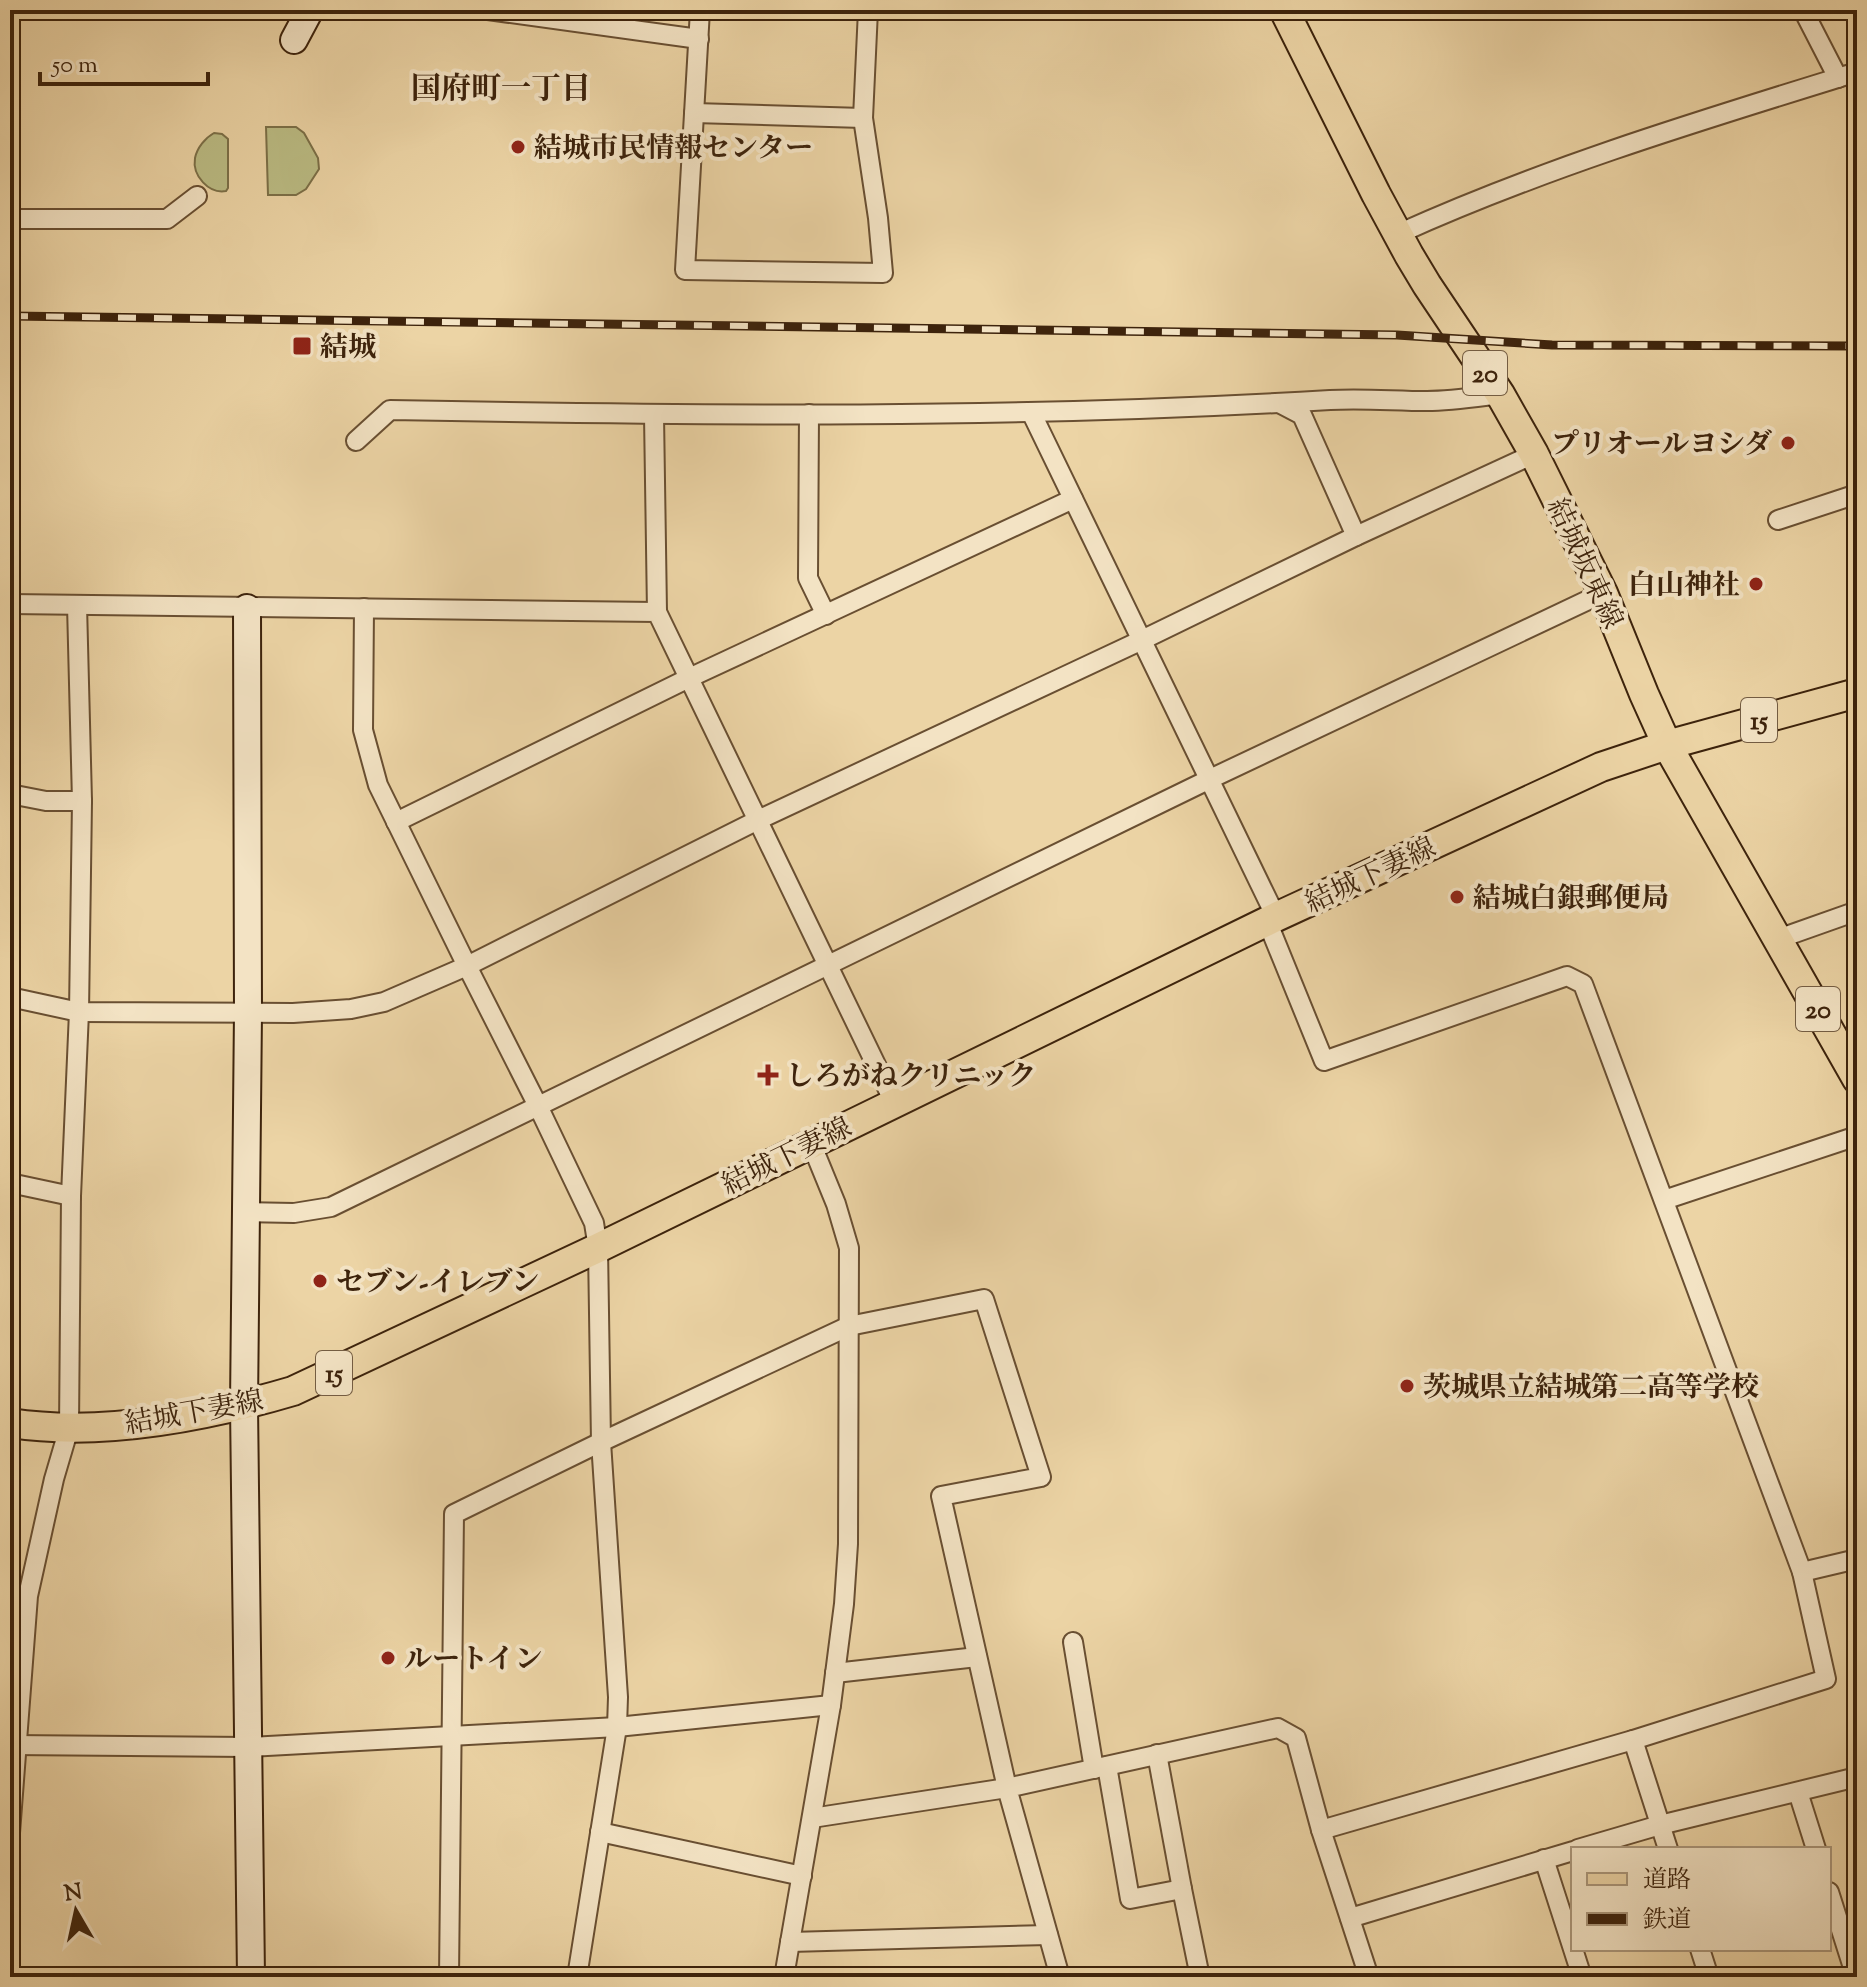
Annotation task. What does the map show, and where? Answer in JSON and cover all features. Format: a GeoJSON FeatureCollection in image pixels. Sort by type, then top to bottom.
{"type":"FeatureCollection","features":[{"type":"Feature","properties":{"kind":"main road","name":"結城坂東線"},"geometry":{"type":"LineString","coordinates":[[1284,10],[1398,234],[1427,285],[1500,394],[1534,454],[1603,593],[1667,745],[1857,1079]]}},
{"type":"Feature","properties":{"kind":"main road","name":"結城下妻線"},"geometry":{"type":"LineString","coordinates":[[10,1423],[69,1428],[149,1422],[244,1406],[303,1387],[598,1248],[1272,919],[1601,767],[1667,745],[1857,693]]}},
{"type":"Feature","properties":{"kind":"street"},"geometry":{"type":"LineString","coordinates":[[294,40],[310,10]]}},
{"type":"Feature","properties":{"kind":"street"},"geometry":{"type":"LineString","coordinates":[[488,10],[699,39]]}},
{"type":"Feature","properties":{"kind":"street"},"geometry":{"type":"LineString","coordinates":[[700,10],[685,270],[883,273],[863,118],[868,10]]}},
{"type":"Feature","properties":{"kind":"street"},"geometry":{"type":"LineString","coordinates":[[1803,10],[1838,78]]}},
{"type":"Feature","properties":{"kind":"street"},"geometry":{"type":"LineString","coordinates":[[1398,234],[1549,172],[1678,127],[1857,72]]}},
{"type":"Feature","properties":{"kind":"street"},"geometry":{"type":"LineString","coordinates":[[694,113],[863,118]]}},
{"type":"Feature","properties":{"kind":"street"},"geometry":{"type":"LineString","coordinates":[[10,219],[167,219],[197,196]]}},
{"type":"Feature","properties":{"kind":"street"},"geometry":{"type":"LineString","coordinates":[[356,441],[390,410],[654,415],[1031,412],[1281,404],[1333,399],[1431,401],[1500,394]]}},
{"type":"Feature","properties":{"kind":"street"},"geometry":{"type":"LineString","coordinates":[[1281,404],[1302,415],[1356,536]]}},
{"type":"Feature","properties":{"kind":"street"},"geometry":{"type":"LineString","coordinates":[[1031,412],[1210,779],[1272,919],[1324,1061],[1567,976],[1583,984],[1802,1572],[1826,1679],[1633,1740],[1321,1830]]}},
{"type":"Feature","properties":{"kind":"street"},"geometry":{"type":"LineString","coordinates":[[809,414],[808,578],[826,615]]}},
{"type":"Feature","properties":{"kind":"street"},"geometry":{"type":"LineString","coordinates":[[654,415],[657,612],[894,1102]]}},
{"type":"Feature","properties":{"kind":"street"},"geometry":{"type":"LineString","coordinates":[[10,997],[79,1012],[293,1013],[351,1009],[384,1002],[467,966],[758,820],[1534,454]]}},
{"type":"Feature","properties":{"kind":"street"},"geometry":{"type":"LineString","coordinates":[[1778,520],[1857,494]]}},
{"type":"Feature","properties":{"kind":"street"},"geometry":{"type":"LineString","coordinates":[[396,822],[689,678],[1073,499]]}},
{"type":"Feature","properties":{"kind":"street"},"geometry":{"type":"LineString","coordinates":[[246,1212],[294,1213],[331,1207],[1210,779],[1603,593]]}},
{"type":"Feature","properties":{"kind":"street"},"geometry":{"type":"LineString","coordinates":[[10,604],[657,612]]}},
{"type":"Feature","properties":{"kind":"street"},"geometry":{"type":"LineString","coordinates":[[10,1833],[19,1595],[69,1428],[71,1196],[79,1012],[82,801],[77,605]]}},
{"type":"Feature","properties":{"kind":"street"},"geometry":{"type":"LineString","coordinates":[[247,608],[248,1012],[244,1406],[251,1977]]}},
{"type":"Feature","properties":{"kind":"street"},"geometry":{"type":"LineString","coordinates":[[364,608],[363,730],[378,785],[594,1223],[598,1248],[601,1442],[618,1697],[617,1727],[577,1977]]}},
{"type":"Feature","properties":{"kind":"street"},"geometry":{"type":"LineString","coordinates":[[10,794],[46,801],[82,801]]}},
{"type":"Feature","properties":{"kind":"street"},"geometry":{"type":"LineString","coordinates":[[1778,939],[1857,911]]}},
{"type":"Feature","properties":{"kind":"street"},"geometry":{"type":"LineString","coordinates":[[1664,1200],[1857,1136]]}},
{"type":"Feature","properties":{"kind":"street"},"geometry":{"type":"LineString","coordinates":[[784,1977],[831,1705],[848,1544],[849,1248],[836,1204],[811,1143]]}},
{"type":"Feature","properties":{"kind":"street"},"geometry":{"type":"LineString","coordinates":[[10,1183],[71,1196]]}},
{"type":"Feature","properties":{"kind":"street"},"geometry":{"type":"LineString","coordinates":[[449,1977],[454,1514],[849,1326],[984,1299],[1041,1477],[941,1496],[1007,1788],[1060,1977]]}},
{"type":"Feature","properties":{"kind":"street"},"geometry":{"type":"LineString","coordinates":[[1802,1572],[1857,1559]]}},
{"type":"Feature","properties":{"kind":"street"},"geometry":{"type":"LineString","coordinates":[[1073,1642],[1130,1899],[1182,1889]]}},
{"type":"Feature","properties":{"kind":"street"},"geometry":{"type":"LineString","coordinates":[[835,1673],[977,1657]]}},
{"type":"Feature","properties":{"kind":"street"},"geometry":{"type":"LineString","coordinates":[[14,1746],[248,1747],[617,1727],[831,1705]]}},
{"type":"Feature","properties":{"kind":"street"},"geometry":{"type":"LineString","coordinates":[[812,1818],[1007,1788],[1278,1728],[1296,1738],[1321,1830],[1369,1977]]}},
{"type":"Feature","properties":{"kind":"street"},"geometry":{"type":"LineString","coordinates":[[1633,1740],[1667,1847]]}},
{"type":"Feature","properties":{"kind":"street"},"geometry":{"type":"LineString","coordinates":[[1157,1754],[1200,1977]]}},
{"type":"Feature","properties":{"kind":"street"},"geometry":{"type":"LineString","coordinates":[[1586,1847],[1660,1825],[1857,1777]]}},
{"type":"Feature","properties":{"kind":"street"},"geometry":{"type":"LineString","coordinates":[[1798,1792],[1815,1847]]}},
{"type":"Feature","properties":{"kind":"street"},"geometry":{"type":"LineString","coordinates":[[600,1832],[802,1876]]}},
{"type":"Feature","properties":{"kind":"street"},"geometry":{"type":"LineString","coordinates":[[1350,1918],[1571,1851]]}},
{"type":"Feature","properties":{"kind":"street"},"geometry":{"type":"LineString","coordinates":[[1544,1859],[1571,1943]]}},
{"type":"Feature","properties":{"kind":"street"},"geometry":{"type":"LineString","coordinates":[[1831,1898],[1856,1977]]}},
{"type":"Feature","properties":{"kind":"street"},"geometry":{"type":"LineString","coordinates":[[790,1942],[1048,1935]]}},
{"type":"Feature","properties":{"kind":"street"},"geometry":{"type":"LineString","coordinates":[[1574,1951],[1582,1977]]}},
{"type":"Feature","properties":{"kind":"street"},"geometry":{"type":"LineString","coordinates":[[1701,1951],[1709,1977]]}},
{"type":"Feature","properties":{"kind":"green space"},"geometry":{"type":"Polygon","coordinates":[[[266,127],[296,127],[304,133],[318,158],[319,169],[306,189],[296,195],[268,195],[266,127]]]}},
{"type":"Feature","properties":{"kind":"green space"},"geometry":{"type":"Polygon","coordinates":[[[214,133],[228,139],[226,191],[208,187],[196,171],[195,158],[200,147],[214,133]]]}},
{"type":"Feature","properties":{"kind":"railway"},"geometry":{"type":"LineString","coordinates":[[10,316],[1397,335],[1552,345],[1857,346]]}},
{"type":"Feature","properties":{"kind":"place","name":"結城市民情報センター"},"geometry":{"type":"Point","coordinates":[518,147]}},
{"type":"Feature","properties":{"kind":"place","name":"結城"},"geometry":{"type":"Point","coordinates":[302,346]}},
{"type":"Feature","properties":{"kind":"place","name":"プリオールヨシダ"},"geometry":{"type":"Point","coordinates":[1788,443]}},
{"type":"Feature","properties":{"kind":"place","name":"白山神社"},"geometry":{"type":"Point","coordinates":[1756,584]}},
{"type":"Feature","properties":{"kind":"place","name":"結城白銀郵便局"},"geometry":{"type":"Point","coordinates":[1457,897]}},
{"type":"Feature","properties":{"kind":"place","name":"しろがねクリニック"},"geometry":{"type":"Point","coordinates":[768,1075]}},
{"type":"Feature","properties":{"kind":"place","name":"セブン-イレブン"},"geometry":{"type":"Point","coordinates":[320,1281]}},
{"type":"Feature","properties":{"kind":"place","name":"茨城県立結城第二高等学校"},"geometry":{"type":"Point","coordinates":[1407,1386]}},
{"type":"Feature","properties":{"kind":"place","name":"ルートイン"},"geometry":{"type":"Point","coordinates":[388,1658]}},
{"type":"Feature","properties":{"kind":"district","name":"国府町一丁目"},"geometry":{"type":"Point","coordinates":[501,88]}}]}
